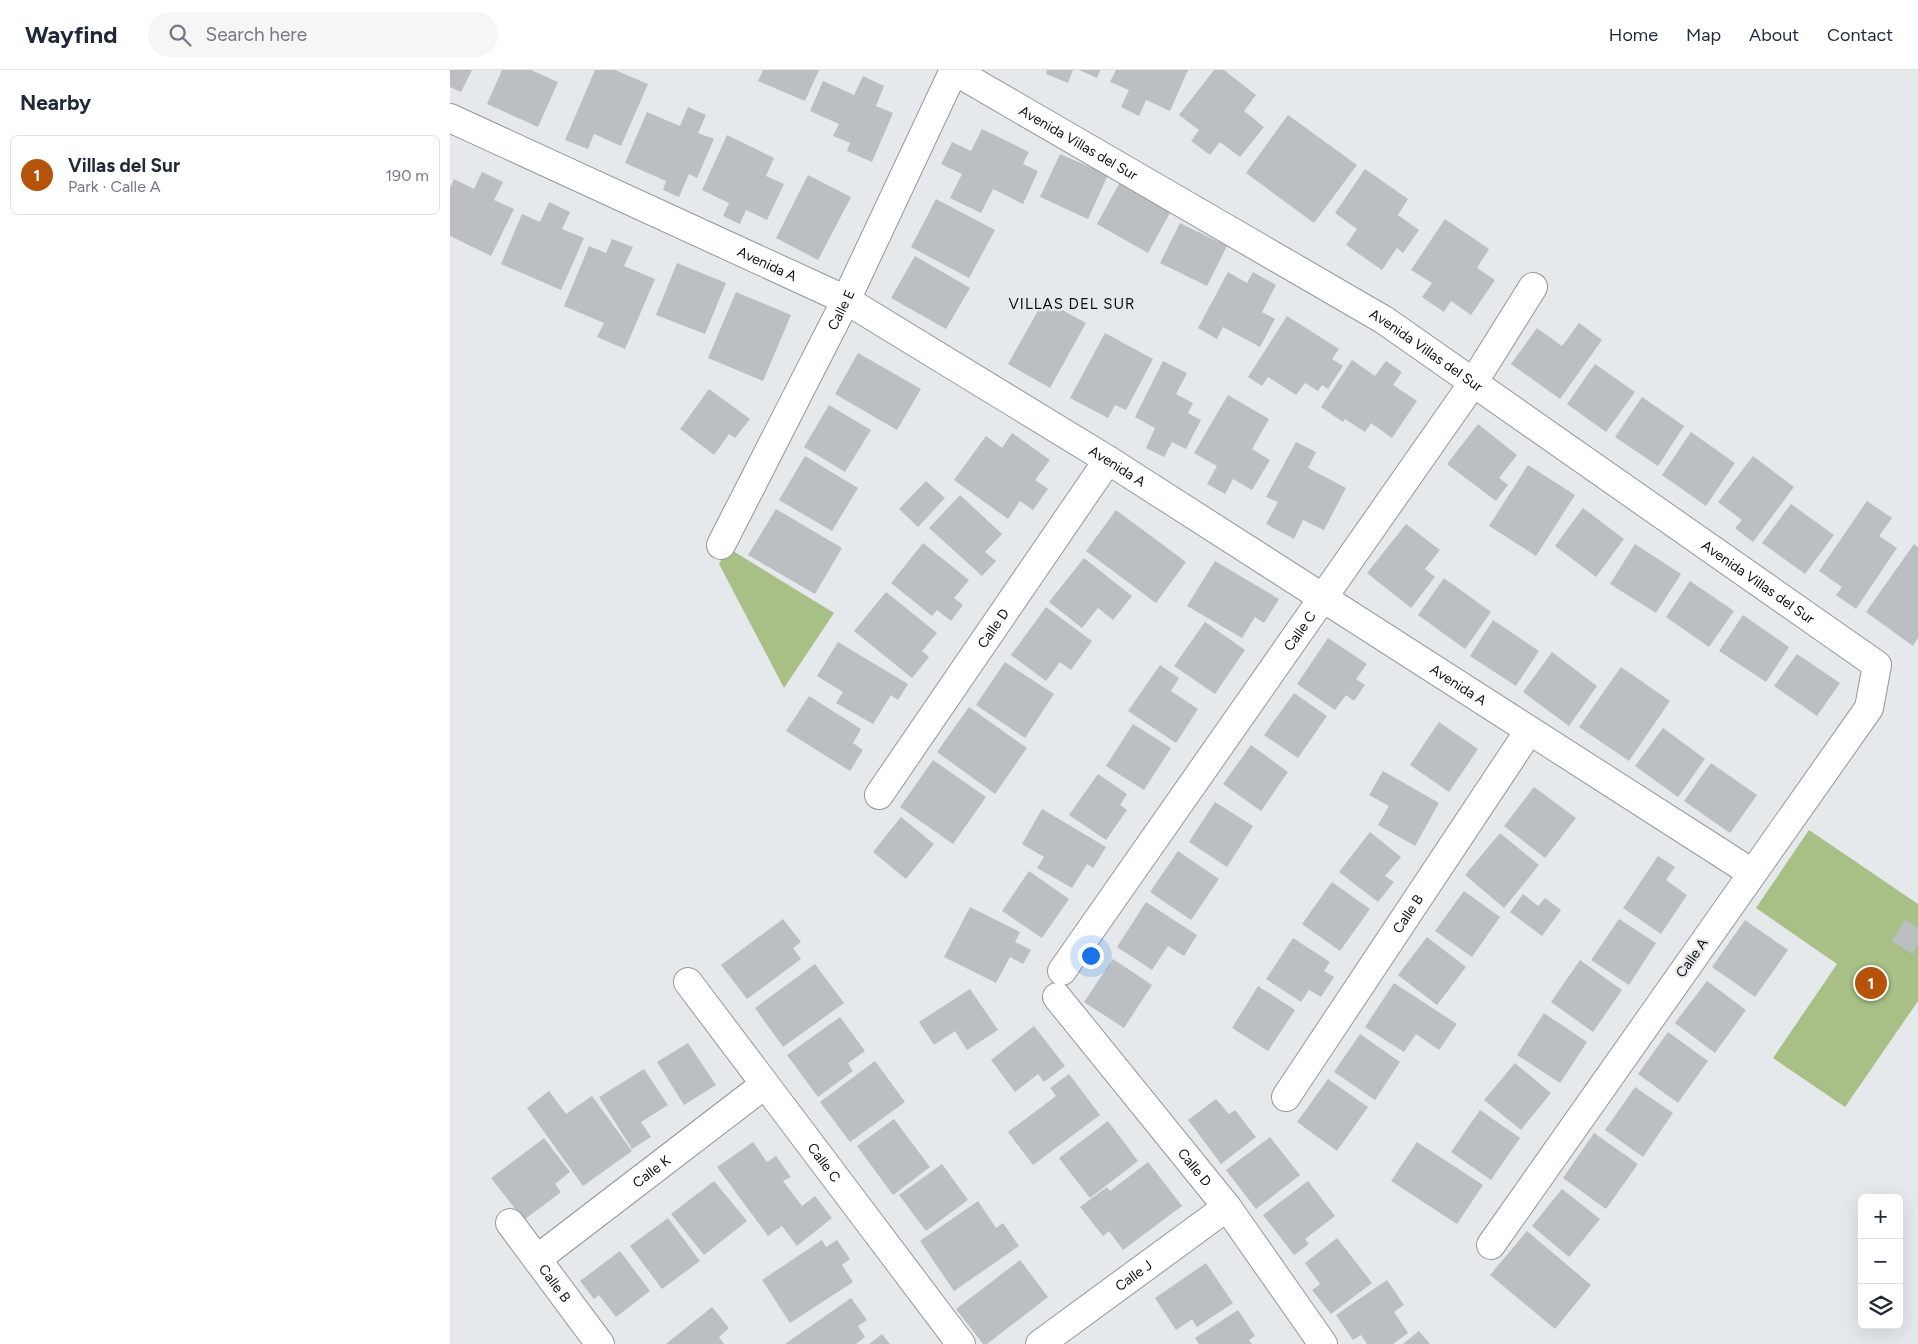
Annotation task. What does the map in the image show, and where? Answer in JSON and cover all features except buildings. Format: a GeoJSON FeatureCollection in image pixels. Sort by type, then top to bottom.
{"type":"FeatureCollection","features":[{"type":"Feature","properties":{"kind":"street","name":"Calle E"},"geometry":{"type":"LineString","coordinates":[[721,545],[846,300],[954,70]]}},
{"type":"Feature","properties":{"kind":"street","name":"Avenida Villas del Sur"},"geometry":{"type":"LineString","coordinates":[[954,70],[1384,320],[1877,665]]}},
{"type":"Feature","properties":{"kind":"street","name":"Avenida A"},"geometry":{"type":"LineString","coordinates":[[450,118],[846,300],[1108,460],[1752,873]]}},
{"type":"Feature","properties":{"kind":"street","name":"Calle C"},"geometry":{"type":"LineString","coordinates":[[1060,984],[1322,596],[1473,383],[1533,288]]}},
{"type":"Feature","properties":{"kind":"street","name":"Calle D"},"geometry":{"type":"LineString","coordinates":[[879,795],[1108,460]]}},
{"type":"Feature","properties":{"kind":"street","name":"Calle A"},"geometry":{"type":"LineString","coordinates":[[1491,1245],[1869,708],[1877,665]]}},
{"type":"Feature","properties":{"kind":"street","name":"Calle B"},"geometry":{"type":"LineString","coordinates":[[1286,1097],[1529,731]]}},
{"type":"Feature","properties":{"kind":"street","name":"Calle C"},"geometry":{"type":"LineString","coordinates":[[688,982],[961,1344]]}},
{"type":"Feature","properties":{"kind":"street","name":"Calle D"},"geometry":{"type":"LineString","coordinates":[[1060,984],[1227,1207],[1323,1344]]}},
{"type":"Feature","properties":{"kind":"street","name":"Calle K"},"geometry":{"type":"LineString","coordinates":[[537,1259],[764,1085]]}},
{"type":"Feature","properties":{"kind":"street","name":"Calle J"},"geometry":{"type":"LineString","coordinates":[[1040,1344],[1227,1207]]}},
{"type":"Feature","properties":{"kind":"street","name":"Calle B"},"geometry":{"type":"LineString","coordinates":[[510,1223],[600,1344]]}},
{"type":"Feature","properties":{"kind":"green space"},"geometry":{"type":"Polygon","coordinates":[[[728,548],[834,613],[784,688],[719,564],[728,548]]]}},
{"type":"Feature","properties":{"kind":"green space"},"geometry":{"type":"Polygon","coordinates":[[[1809,830],[1918,904],[1918,1001],[1845,1107],[1773,1058],[1837,964],[1756,908],[1809,830]]]}},
{"type":"Feature","properties":{"kind":"place","name":"Villas del Sur"},"geometry":{"type":"Point","coordinates":[1871,983]}},
{"type":"Feature","properties":{"kind":"district","name":"VILLAS DEL SUR"},"geometry":{"type":"Point","coordinates":[1072,304]}}]}
